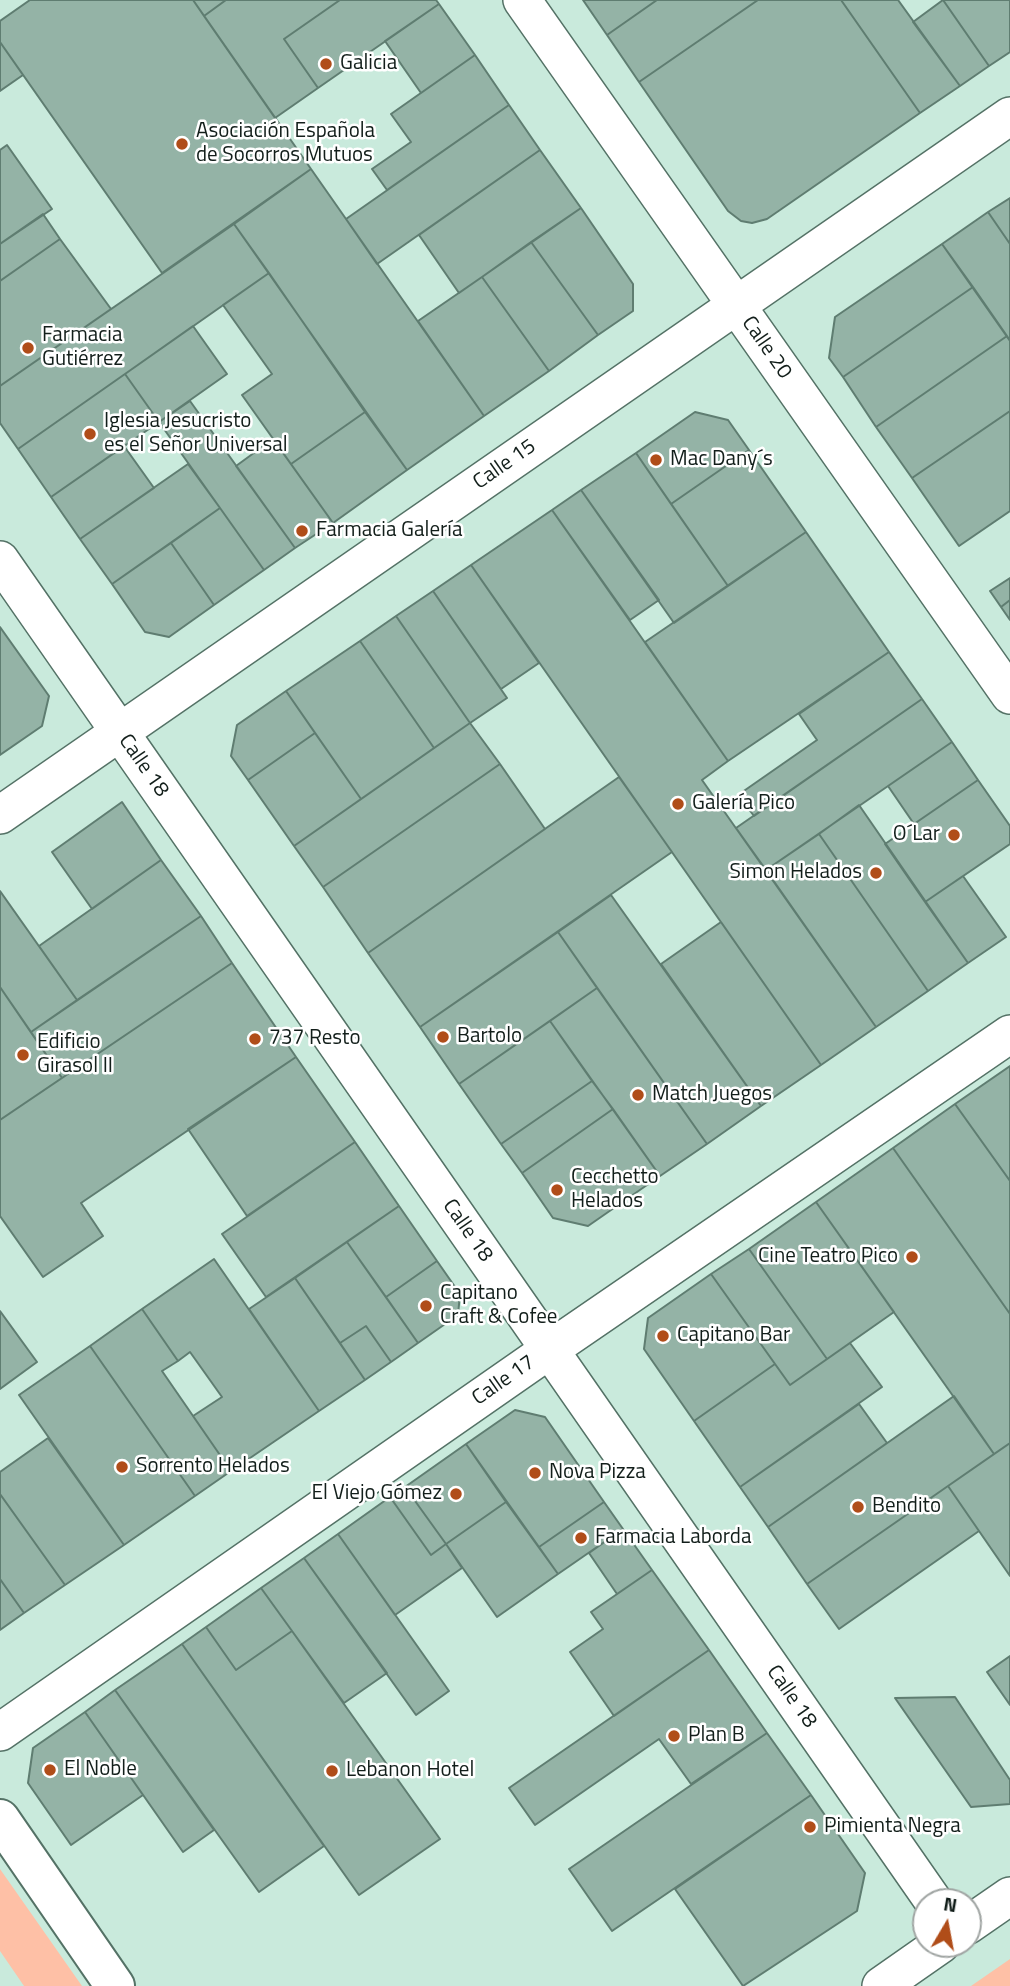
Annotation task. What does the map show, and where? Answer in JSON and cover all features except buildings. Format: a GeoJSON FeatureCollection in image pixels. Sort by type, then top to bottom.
{"type":"FeatureCollection","features":[{"type":"Feature","properties":{"kind":"main road"},"geometry":{"type":"LineString","coordinates":[[0,1819],[115,1986]]}},
{"type":"Feature","properties":{"kind":"street","name":"Calle 20"},"geometry":{"type":"LineString","coordinates":[[522,0],[1010,695]]}},
{"type":"Feature","properties":{"kind":"street","name":"Calle 15"},"geometry":{"type":"LineString","coordinates":[[0,815],[1010,116]]}},
{"type":"Feature","properties":{"kind":"street","name":"Calle 18"},"geometry":{"type":"LineString","coordinates":[[0,560],[924,1888]]}},
{"type":"Feature","properties":{"kind":"street","name":"Calle 17"},"geometry":{"type":"LineString","coordinates":[[0,1732],[549,1350],[1010,1034]]}},
{"type":"Feature","properties":{"kind":"street"},"geometry":{"type":"LineString","coordinates":[[982,1915],[1010,1896]]}},
{"type":"Feature","properties":{"kind":"street"},"geometry":{"type":"LineString","coordinates":[[881,1986],[921,1958]]}},
{"type":"Feature","properties":{"kind":"shaded area"},"geometry":{"type":"Polygon","coordinates":[[[0,1869],[82,1986],[24,1986],[0,1951],[0,1869]]]}},
{"type":"Feature","properties":{"kind":"shaded area"},"geometry":{"type":"Polygon","coordinates":[[[1010,1959],[1010,1986],[971,1986],[1010,1959]]]}},
{"type":"Feature","properties":{"kind":"place","name":"Galicia"},"geometry":{"type":"Point","coordinates":[326,64]}},
{"type":"Feature","properties":{"kind":"place","name":"Asociación Española de Socorros Mutuos"},"geometry":{"type":"Point","coordinates":[182,144]}},
{"type":"Feature","properties":{"kind":"place","name":"Farmacia Gutiérrez"},"geometry":{"type":"Point","coordinates":[28,348]}},
{"type":"Feature","properties":{"kind":"place","name":"Iglesia Jesucristo es el Señor Universal"},"geometry":{"type":"Point","coordinates":[90,434]}},
{"type":"Feature","properties":{"kind":"place","name":"Mac Dany´s"},"geometry":{"type":"Point","coordinates":[656,460]}},
{"type":"Feature","properties":{"kind":"place","name":"Farmacia Galería"},"geometry":{"type":"Point","coordinates":[302,531]}},
{"type":"Feature","properties":{"kind":"place","name":"Galería Pico"},"geometry":{"type":"Point","coordinates":[678,804]}},
{"type":"Feature","properties":{"kind":"place","name":"O´Lar"},"geometry":{"type":"Point","coordinates":[954,835]}},
{"type":"Feature","properties":{"kind":"place","name":"Simon Helados"},"geometry":{"type":"Point","coordinates":[876,873]}},
{"type":"Feature","properties":{"kind":"place","name":"Bartolo"},"geometry":{"type":"Point","coordinates":[443,1037]}},
{"type":"Feature","properties":{"kind":"place","name":"737 Resto"},"geometry":{"type":"Point","coordinates":[255,1039]}},
{"type":"Feature","properties":{"kind":"place","name":"Edificio Girasol II"},"geometry":{"type":"Point","coordinates":[23,1055]}},
{"type":"Feature","properties":{"kind":"place","name":"Match Juegos"},"geometry":{"type":"Point","coordinates":[638,1095]}},
{"type":"Feature","properties":{"kind":"place","name":"Cecchetto Helados"},"geometry":{"type":"Point","coordinates":[557,1190]}},
{"type":"Feature","properties":{"kind":"place","name":"Cine Teatro Pico"},"geometry":{"type":"Point","coordinates":[912,1257]}},
{"type":"Feature","properties":{"kind":"place","name":"Capitano Craft & Cofee"},"geometry":{"type":"Point","coordinates":[426,1306]}},
{"type":"Feature","properties":{"kind":"place","name":"Capitano Bar"},"geometry":{"type":"Point","coordinates":[663,1336]}},
{"type":"Feature","properties":{"kind":"place","name":"Sorrento Helados"},"geometry":{"type":"Point","coordinates":[122,1467]}},
{"type":"Feature","properties":{"kind":"place","name":"Nova Pizza"},"geometry":{"type":"Point","coordinates":[535,1473]}},
{"type":"Feature","properties":{"kind":"place","name":"El Viejo Gómez"},"geometry":{"type":"Point","coordinates":[456,1494]}},
{"type":"Feature","properties":{"kind":"place","name":"Bendito"},"geometry":{"type":"Point","coordinates":[858,1507]}},
{"type":"Feature","properties":{"kind":"place","name":"Farmacia Laborda"},"geometry":{"type":"Point","coordinates":[581,1538]}},
{"type":"Feature","properties":{"kind":"place","name":"Plan B"},"geometry":{"type":"Point","coordinates":[674,1736]}},
{"type":"Feature","properties":{"kind":"place","name":"El Noble"},"geometry":{"type":"Point","coordinates":[50,1770]}},
{"type":"Feature","properties":{"kind":"place","name":"Lebanon Hotel"},"geometry":{"type":"Point","coordinates":[332,1771]}},
{"type":"Feature","properties":{"kind":"place","name":"Pimienta Negra"},"geometry":{"type":"Point","coordinates":[810,1827]}}]}
